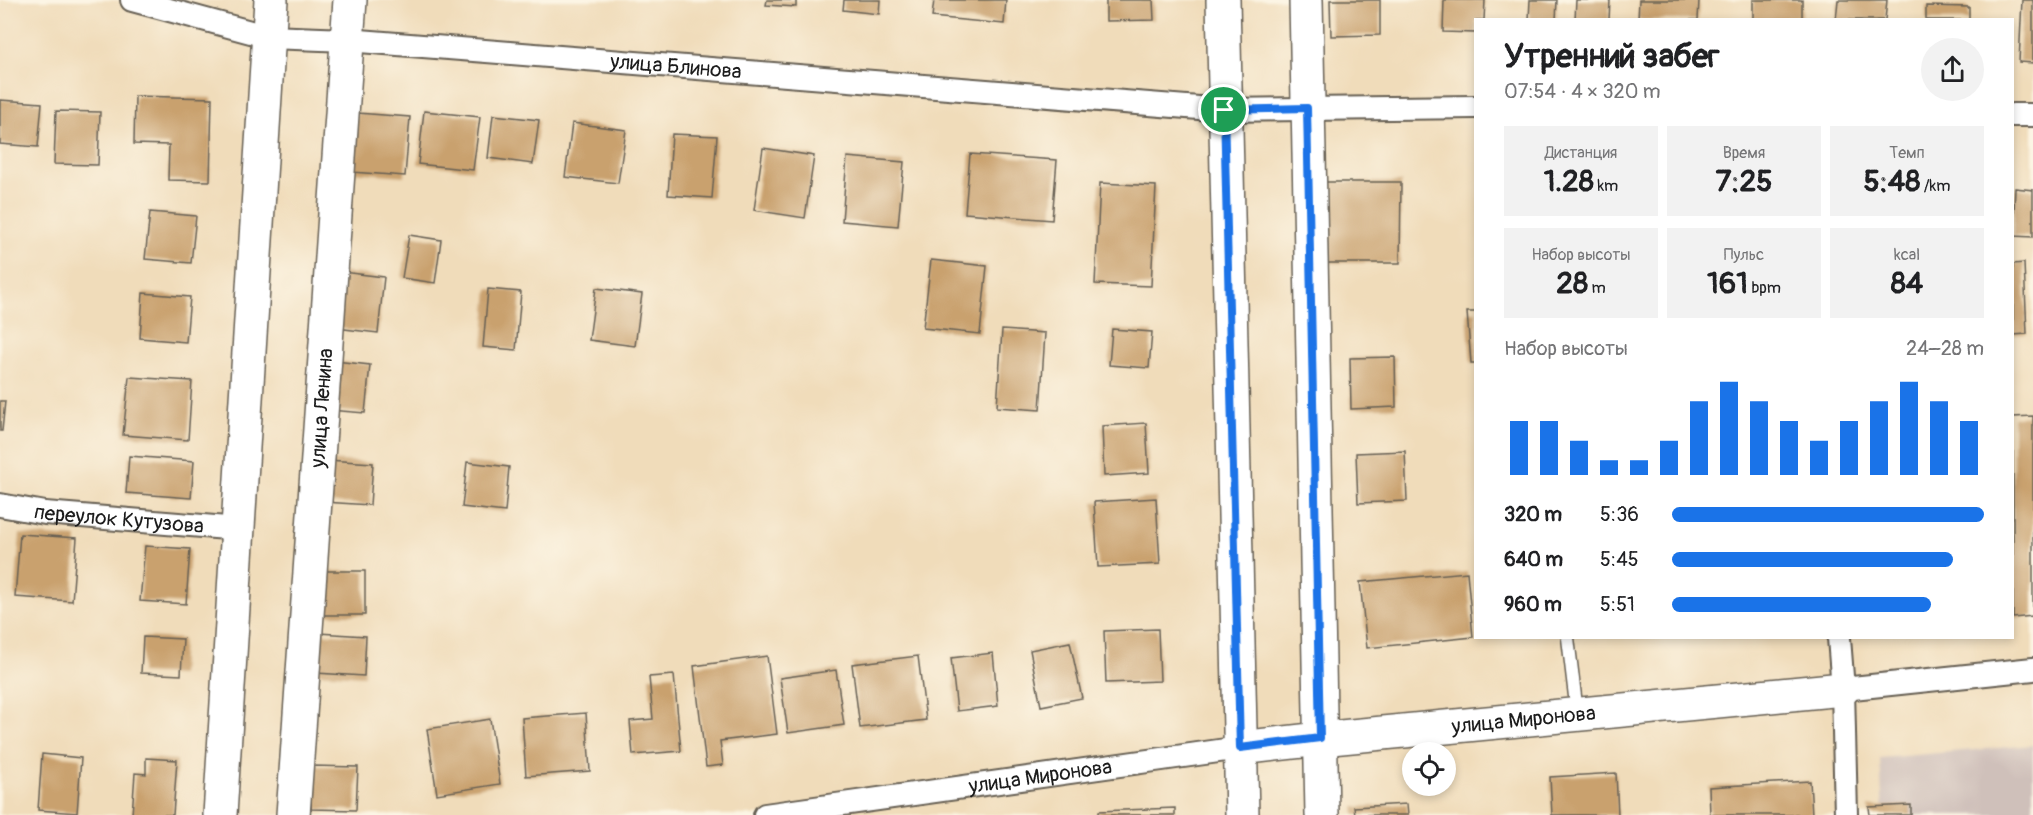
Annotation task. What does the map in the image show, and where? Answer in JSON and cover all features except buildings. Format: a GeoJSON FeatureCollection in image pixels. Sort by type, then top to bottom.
{"type":"FeatureCollection","features":[{"type":"Feature","properties":{"kind":"street","name":"улица Блинова"},"geometry":{"type":"LineString","coordinates":[[132,0],[268,37],[347,40],[1224,110],[1307,108]]}},
{"type":"Feature","properties":{"kind":"street"},"geometry":{"type":"LineString","coordinates":[[220,815],[271,0]]}},
{"type":"Feature","properties":{"kind":"street","name":"улица Ленина"},"geometry":{"type":"LineString","coordinates":[[293,815],[350,0]]}},
{"type":"Feature","properties":{"kind":"street"},"geometry":{"type":"LineString","coordinates":[[1223,0],[1242,815]]}},
{"type":"Feature","properties":{"kind":"street"},"geometry":{"type":"LineString","coordinates":[[1306,0],[1322,815]]}},
{"type":"Feature","properties":{"kind":"street"},"geometry":{"type":"LineString","coordinates":[[1307,108],[1474,107]]}},
{"type":"Feature","properties":{"kind":"street"},"geometry":{"type":"LineString","coordinates":[[2014,115],[2033,116]]}},
{"type":"Feature","properties":{"kind":"street","name":"переулок Кутузова"},"geometry":{"type":"LineString","coordinates":[[0,505],[45,513],[239,529]]}},
{"type":"Feature","properties":{"kind":"street"},"geometry":{"type":"LineString","coordinates":[[1839,639],[1843,689],[1846,815]]}},
{"type":"Feature","properties":{"kind":"street","name":"улица Миронова"},"geometry":{"type":"LineString","coordinates":[[765,815],[1320,738],[2033,669]]}},
{"type":"Feature","properties":{"kind":"lane"},"geometry":{"type":"LineString","coordinates":[[1568,639],[1577,714]]}},
{"type":"Feature","properties":{"kind":"shaded area"},"geometry":{"type":"Polygon","coordinates":[[[2033,745],[2033,815],[1883,815],[1880,758],[2033,745]]]}},
{"type":"Feature","properties":{"kind":"route"},"geometry":{"type":"LineString","coordinates":[[1307,108],[1320,738],[1240,748],[1224,110],[1307,108]]}}]}
